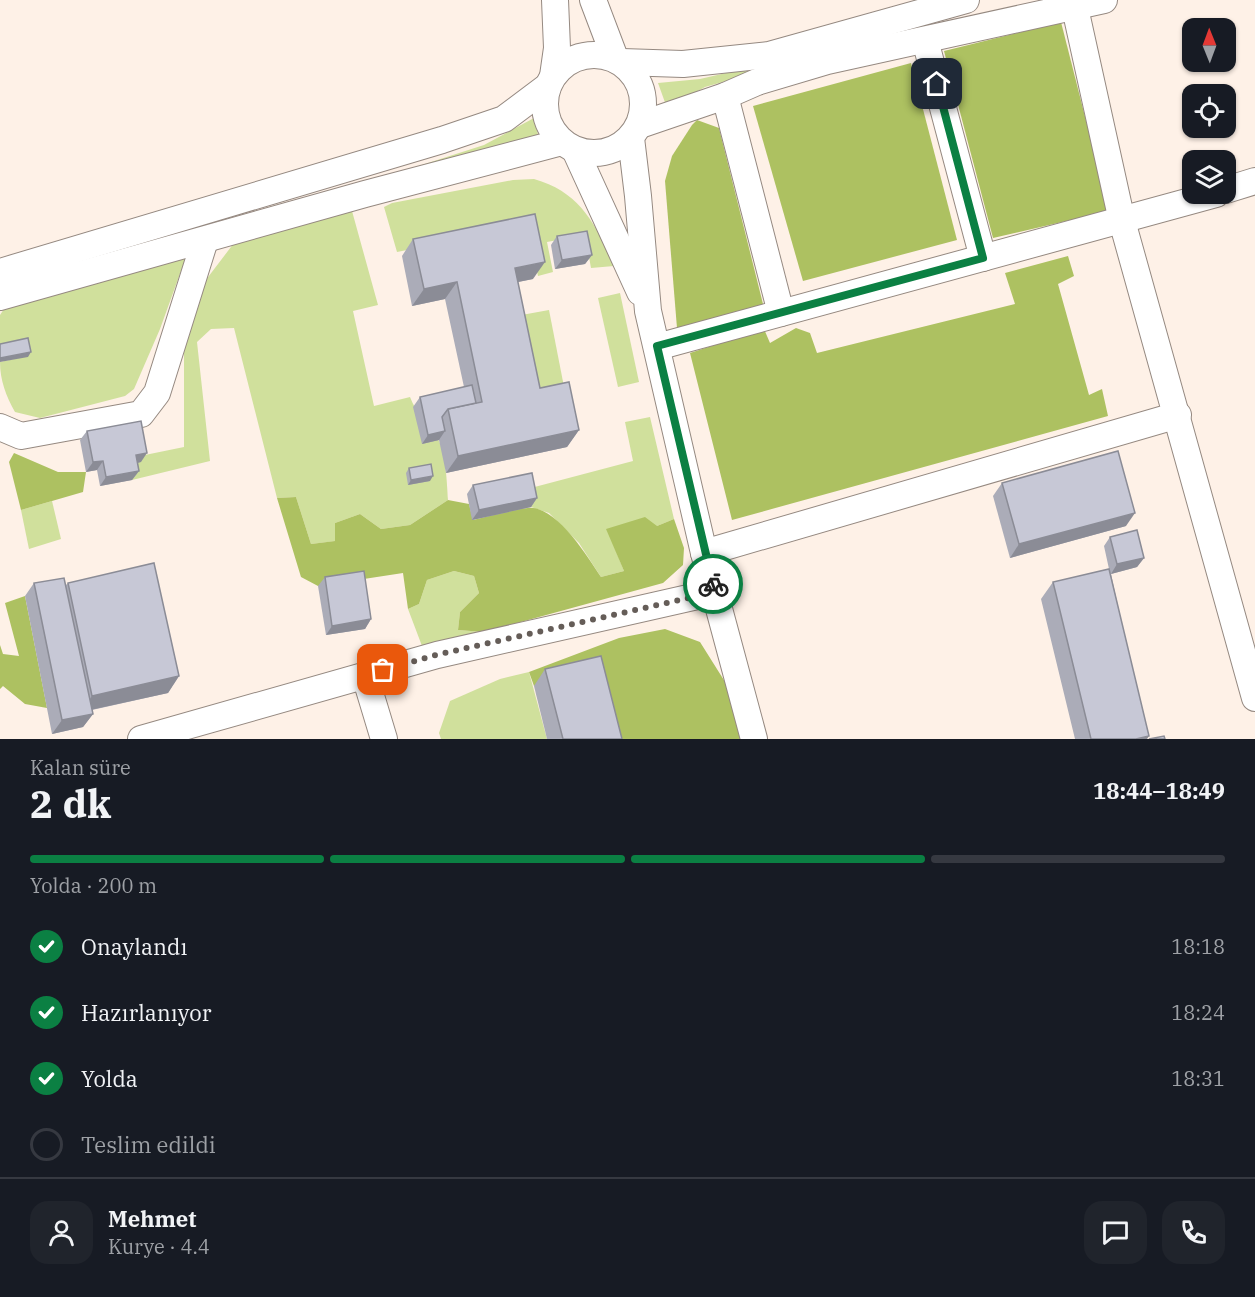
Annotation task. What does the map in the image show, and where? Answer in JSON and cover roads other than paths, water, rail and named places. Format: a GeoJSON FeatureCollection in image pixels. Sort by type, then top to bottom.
{"type":"FeatureCollection","features":[{"type":"Feature","properties":{"kind":"street"},"geometry":{"type":"LineString","coordinates":[[555,0],[557,48],[551,81],[545,98],[548,122],[554,133],[569,146],[590,154],[605,153],[619,147],[635,132],[757,82],[827,61],[1104,0]]}},
{"type":"Feature","properties":{"kind":"street"},"geometry":{"type":"LineString","coordinates":[[593,0],[618,60],[635,75],[643,91],[644,108],[635,132],[648,311],[704,553],[754,739]]}},
{"type":"Feature","properties":{"kind":"street"},"geometry":{"type":"LineString","coordinates":[[0,272],[504,119],[551,81],[566,64],[581,56],[598,54],[618,60],[683,64],[769,54],[966,0]]}},
{"type":"Feature","properties":{"kind":"street"},"geometry":{"type":"LineString","coordinates":[[1074,8],[1122,221],[1178,415],[1255,698]]}},
{"type":"Feature","properties":{"kind":"street"},"geometry":{"type":"LineString","coordinates":[[925,40],[983,258]]}},
{"type":"Feature","properties":{"kind":"street"},"geometry":{"type":"LineString","coordinates":[[725,96],[781,313]]}},
{"type":"Feature","properties":{"kind":"street"},"geometry":{"type":"LineString","coordinates":[[0,297],[365,194],[569,146]]}},
{"type":"Feature","properties":{"kind":"street"},"geometry":{"type":"LineString","coordinates":[[569,146],[648,311]]}},
{"type":"Feature","properties":{"kind":"street"},"geometry":{"type":"LineString","coordinates":[[1236,187],[1255,181]]}},
{"type":"Feature","properties":{"kind":"street"},"geometry":{"type":"LineString","coordinates":[[657,346],[1182,204]]}},
{"type":"Feature","properties":{"kind":"street"},"geometry":{"type":"LineString","coordinates":[[0,427],[21,436],[141,414],[157,393],[206,240]]}},
{"type":"Feature","properties":{"kind":"street"},"geometry":{"type":"LineString","coordinates":[[704,553],[1178,415]]}},
{"type":"Feature","properties":{"kind":"street"},"geometry":{"type":"LineString","coordinates":[[141,739],[436,655],[715,592]]}},
{"type":"Feature","properties":{"kind":"street"},"geometry":{"type":"LineString","coordinates":[[365,676],[384,739]]}}]}
